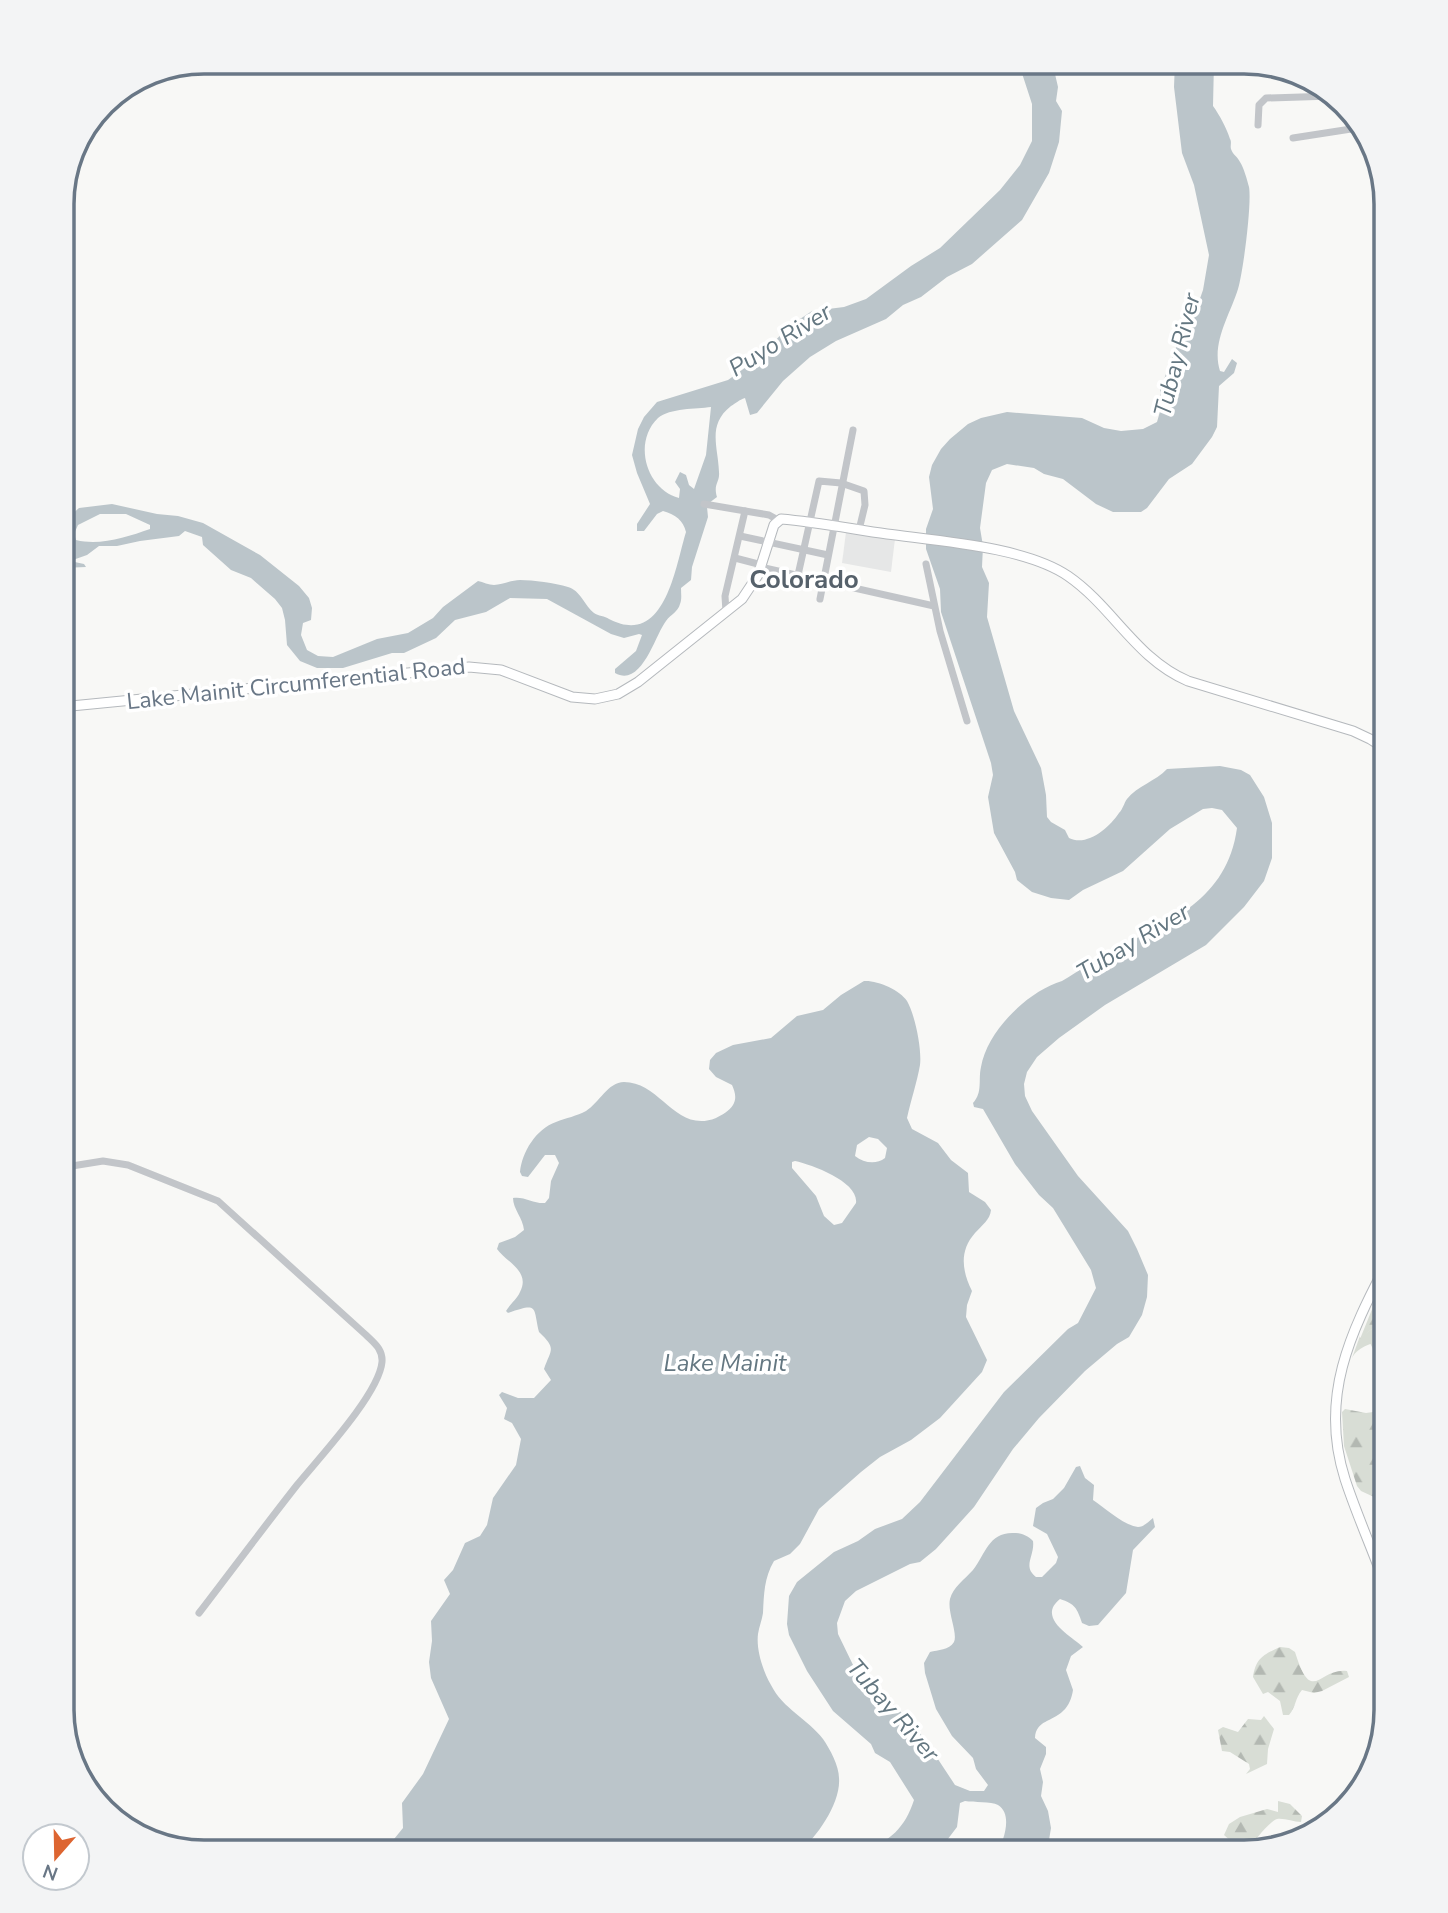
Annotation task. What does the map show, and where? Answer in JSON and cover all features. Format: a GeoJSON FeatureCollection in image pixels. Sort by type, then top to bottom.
{"type":"FeatureCollection","features":[{"type":"Feature","properties":{"kind":"main road"},"geometry":{"type":"LineString","coordinates":[[778,520],[923,539],[1032,558],[1067,575],[1096,601],[1148,657],[1169,673],[1353,731],[1374,743]]}},
{"type":"Feature","properties":{"kind":"main road","name":"Lake Mainit Circumferential Road"},"geometry":{"type":"LineString","coordinates":[[74,706],[469,667],[501,670],[572,696],[602,698],[618,694],[638,682],[742,599],[762,566],[772,529],[778,520]]}},
{"type":"Feature","properties":{"kind":"main road"},"geometry":{"type":"LineString","coordinates":[[1374,1287],[1357,1318],[1351,1336],[1337,1389],[1336,1412],[1339,1451],[1345,1479],[1374,1556]]}},
{"type":"Feature","properties":{"kind":"street"},"geometry":{"type":"LineString","coordinates":[[1258,125],[1259,105],[1266,98],[1318,96]]}},
{"type":"Feature","properties":{"kind":"street"},"geometry":{"type":"LineString","coordinates":[[1293,138],[1351,129]]}},
{"type":"Feature","properties":{"kind":"street"},"geometry":{"type":"LineString","coordinates":[[820,599],[853,430]]}},
{"type":"Feature","properties":{"kind":"street"},"geometry":{"type":"LineString","coordinates":[[798,575],[819,481],[841,483],[861,489],[865,494],[859,530]]}},
{"type":"Feature","properties":{"kind":"street"},"geometry":{"type":"LineString","coordinates":[[704,504],[769,514],[778,520]]}},
{"type":"Feature","properties":{"kind":"street"},"geometry":{"type":"LineString","coordinates":[[726,612],[725,596],[745,511]]}},
{"type":"Feature","properties":{"kind":"street"},"geometry":{"type":"LineString","coordinates":[[740,536],[828,555]]}},
{"type":"Feature","properties":{"kind":"street"},"geometry":{"type":"LineString","coordinates":[[735,558],[934,606]]}},
{"type":"Feature","properties":{"kind":"street"},"geometry":{"type":"LineString","coordinates":[[926,564],[934,606],[967,722]]}},
{"type":"Feature","properties":{"kind":"street"},"geometry":{"type":"LineString","coordinates":[[74,1166],[103,1161],[128,1165],[218,1201],[366,1335],[380,1351],[382,1360],[378,1374],[353,1416],[200,1613]]}},
{"type":"Feature","properties":{"kind":"shaded area"},"geometry":{"type":"Polygon","coordinates":[[[846,532],[895,539],[891,572],[842,563],[846,532]]]}},
{"type":"Feature","properties":{"kind":"green space"},"geometry":{"type":"Polygon","coordinates":[[[1374,1304],[1374,1328],[1360,1339],[1374,1304]]]}},
{"type":"Feature","properties":{"kind":"green space"},"geometry":{"type":"Polygon","coordinates":[[[1373,1328],[1374,1343],[1363,1347],[1352,1358],[1360,1336],[1373,1328]]]}},
{"type":"Feature","properties":{"kind":"green space"},"geometry":{"type":"Polygon","coordinates":[[[1345,1409],[1374,1412],[1374,1497],[1357,1486],[1344,1446],[1342,1412],[1345,1409]]]}},
{"type":"Feature","properties":{"kind":"green space"},"geometry":{"type":"Polygon","coordinates":[[[1280,1647],[1295,1652],[1306,1678],[1312,1681],[1337,1671],[1347,1671],[1349,1677],[1322,1691],[1314,1693],[1302,1690],[1289,1715],[1283,1715],[1280,1701],[1268,1692],[1263,1694],[1253,1677],[1261,1658],[1280,1647]]]}},
{"type":"Feature","properties":{"kind":"green space"},"geometry":{"type":"Polygon","coordinates":[[[1264,1716],[1274,1729],[1267,1764],[1246,1774],[1250,1769],[1249,1764],[1230,1752],[1222,1751],[1218,1730],[1223,1727],[1238,1732],[1248,1719],[1261,1720],[1264,1716]]]}},
{"type":"Feature","properties":{"kind":"green space"},"geometry":{"type":"Polygon","coordinates":[[[1278,1801],[1290,1804],[1302,1816],[1301,1822],[1274,1820],[1257,1839],[1230,1840],[1224,1835],[1229,1824],[1240,1817],[1267,1809],[1278,1812],[1278,1801]]]}},
{"type":"Feature","properties":{"kind":"water","name":"Puyo River"},"geometry":{"type":"Polygon","coordinates":[[[1022,74],[1055,74],[1058,87],[1056,101],[1062,111],[1059,142],[1049,173],[1022,220],[972,264],[947,277],[921,297],[903,305],[886,319],[836,341],[810,357],[783,381],[757,413],[750,415],[745,398],[724,413],[716,428],[719,472],[717,497],[707,507],[708,517],[692,567],[691,580],[681,588],[679,607],[666,621],[646,658],[633,673],[624,676],[615,673],[615,669],[636,651],[642,635],[624,638],[611,634],[547,599],[510,598],[486,612],[455,620],[436,638],[404,653],[392,653],[343,668],[317,668],[300,661],[287,645],[282,608],[275,599],[251,578],[231,570],[203,545],[202,537],[185,531],[179,536],[117,546],[99,546],[87,555],[74,560],[74,534],[74,512],[79,508],[112,504],[203,523],[260,555],[299,586],[309,598],[312,608],[311,620],[303,623],[301,635],[307,650],[318,656],[333,657],[377,639],[408,633],[433,618],[443,607],[478,581],[494,585],[525,580],[563,586],[576,591],[596,614],[628,625],[643,623],[655,614],[664,600],[672,583],[686,532],[678,519],[663,511],[657,514],[644,531],[637,531],[637,524],[650,504],[632,455],[638,429],[644,417],[657,402],[728,380],[760,357],[788,327],[812,311],[844,307],[866,299],[940,248],[1000,190],[1020,165],[1032,141],[1032,104],[1022,74]],[[711,407],[669,412],[658,418],[650,428],[645,452],[647,464],[651,476],[668,493],[679,498],[680,489],[675,482],[680,472],[686,475],[689,485],[694,489],[706,455],[711,407]],[[100,514],[78,525],[74,534],[76,540],[85,542],[123,538],[150,529],[150,525],[126,514],[100,514]]]}},
{"type":"Feature","properties":{"kind":"water","name":"Tubay River"},"geometry":{"type":"Polygon","coordinates":[[[1175,74],[1214,74],[1213,106],[1227,131],[1231,149],[1238,158],[1249,187],[1248,222],[1240,281],[1218,350],[1220,371],[1224,372],[1232,359],[1237,363],[1234,373],[1219,386],[1217,427],[1192,464],[1169,479],[1141,512],[1113,512],[1096,504],[1063,479],[1034,468],[1007,464],[992,470],[986,483],[980,528],[982,567],[989,583],[987,617],[1014,711],[1041,768],[1047,817],[1065,830],[1069,838],[1083,840],[1104,830],[1122,810],[1131,794],[1167,769],[1220,766],[1241,770],[1250,775],[1264,797],[1272,823],[1272,858],[1264,881],[1244,907],[1206,945],[1105,1005],[1059,1038],[1037,1057],[1027,1072],[1025,1096],[1032,1111],[1078,1176],[1128,1231],[1137,1249],[1148,1275],[1147,1297],[1142,1315],[1129,1337],[1085,1371],[1039,1418],[1013,1449],[974,1507],[936,1549],[920,1562],[910,1564],[856,1591],[845,1601],[837,1623],[838,1634],[854,1667],[924,1738],[955,1785],[970,1791],[984,1791],[988,1785],[976,1769],[973,1758],[952,1736],[936,1709],[925,1673],[924,1663],[930,1652],[946,1648],[954,1642],[955,1633],[949,1604],[954,1591],[973,1570],[993,1540],[1006,1534],[1022,1534],[1033,1541],[1029,1565],[1036,1577],[1042,1577],[1056,1563],[1058,1557],[1047,1534],[1033,1526],[1036,1508],[1053,1499],[1064,1488],[1076,1467],[1080,1466],[1085,1478],[1094,1485],[1093,1500],[1114,1516],[1138,1527],[1153,1518],[1155,1527],[1133,1550],[1126,1593],[1098,1625],[1089,1626],[1082,1623],[1075,1607],[1065,1601],[1060,1599],[1054,1606],[1052,1613],[1058,1626],[1083,1647],[1071,1656],[1066,1670],[1073,1690],[1069,1704],[1059,1715],[1041,1724],[1036,1732],[1035,1738],[1046,1747],[1040,1769],[1043,1782],[1041,1796],[1048,1811],[1051,1828],[1049,1840],[1002,1840],[1006,1828],[1003,1809],[995,1804],[965,1801],[960,1803],[957,1827],[947,1840],[886,1840],[901,1826],[914,1800],[890,1762],[875,1753],[871,1744],[833,1711],[807,1671],[789,1635],[789,1596],[797,1582],[834,1552],[858,1541],[875,1529],[902,1519],[920,1502],[1004,1392],[1068,1329],[1078,1323],[1096,1288],[1091,1270],[1053,1208],[1015,1164],[983,1109],[974,1107],[985,1053],[1000,1027],[1023,1003],[1106,954],[1175,918],[1193,905],[1221,873],[1231,853],[1237,828],[1222,810],[1203,809],[1170,829],[1123,871],[1083,890],[1069,900],[1032,892],[1017,880],[994,833],[988,797],[993,775],[991,763],[941,612],[940,589],[926,549],[926,529],[933,509],[929,477],[932,465],[941,449],[968,424],[1007,412],[1082,418],[1104,428],[1121,431],[1143,429],[1157,422],[1161,408],[1160,390],[1178,342],[1196,310],[1203,290],[1209,255],[1194,185],[1182,153],[1175,74]]]}},
{"type":"Feature","properties":{"kind":"water"},"geometry":{"type":"Polygon","coordinates":[[[74,562],[84,564],[86,567],[74,568],[74,562]]]}},
{"type":"Feature","properties":{"kind":"water","name":"Lake Mainit"},"geometry":{"type":"Polygon","coordinates":[[[864,981],[881,984],[904,997],[915,1023],[920,1058],[907,1118],[912,1129],[938,1143],[951,1160],[968,1173],[969,1192],[985,1202],[991,1210],[987,1220],[970,1240],[964,1254],[964,1269],[972,1291],[966,1317],[987,1360],[982,1372],[940,1418],[911,1440],[880,1457],[819,1509],[800,1544],[790,1554],[774,1561],[766,1580],[758,1634],[761,1660],[776,1693],[817,1732],[831,1753],[839,1778],[839,1788],[832,1808],[811,1840],[393,1840],[403,1828],[402,1803],[423,1774],[449,1719],[431,1678],[429,1662],[431,1621],[450,1594],[444,1580],[453,1570],[465,1543],[480,1536],[487,1525],[493,1498],[516,1465],[521,1439],[512,1423],[504,1419],[507,1408],[499,1395],[502,1392],[518,1398],[534,1398],[551,1380],[544,1369],[551,1349],[539,1332],[535,1312],[530,1308],[508,1313],[506,1311],[520,1292],[522,1278],[497,1249],[499,1243],[524,1230],[513,1198],[545,1203],[549,1198],[551,1181],[559,1163],[555,1155],[545,1155],[528,1177],[522,1176],[521,1164],[527,1149],[536,1136],[549,1125],[586,1111],[613,1085],[624,1082],[637,1084],[648,1090],[679,1114],[690,1119],[702,1121],[716,1118],[731,1107],[735,1093],[732,1085],[716,1077],[709,1069],[710,1060],[716,1053],[733,1045],[771,1038],[797,1016],[823,1010],[864,981]],[[869,1137],[857,1145],[855,1156],[870,1162],[885,1158],[887,1148],[878,1139],[869,1137]],[[792,1162],[792,1168],[816,1196],[824,1216],[834,1225],[842,1223],[856,1203],[855,1195],[843,1182],[813,1166],[792,1162]]]}},
{"type":"Feature","properties":{"kind":"district","name":"Colorado"},"geometry":{"type":"Point","coordinates":[804,579]}}]}
